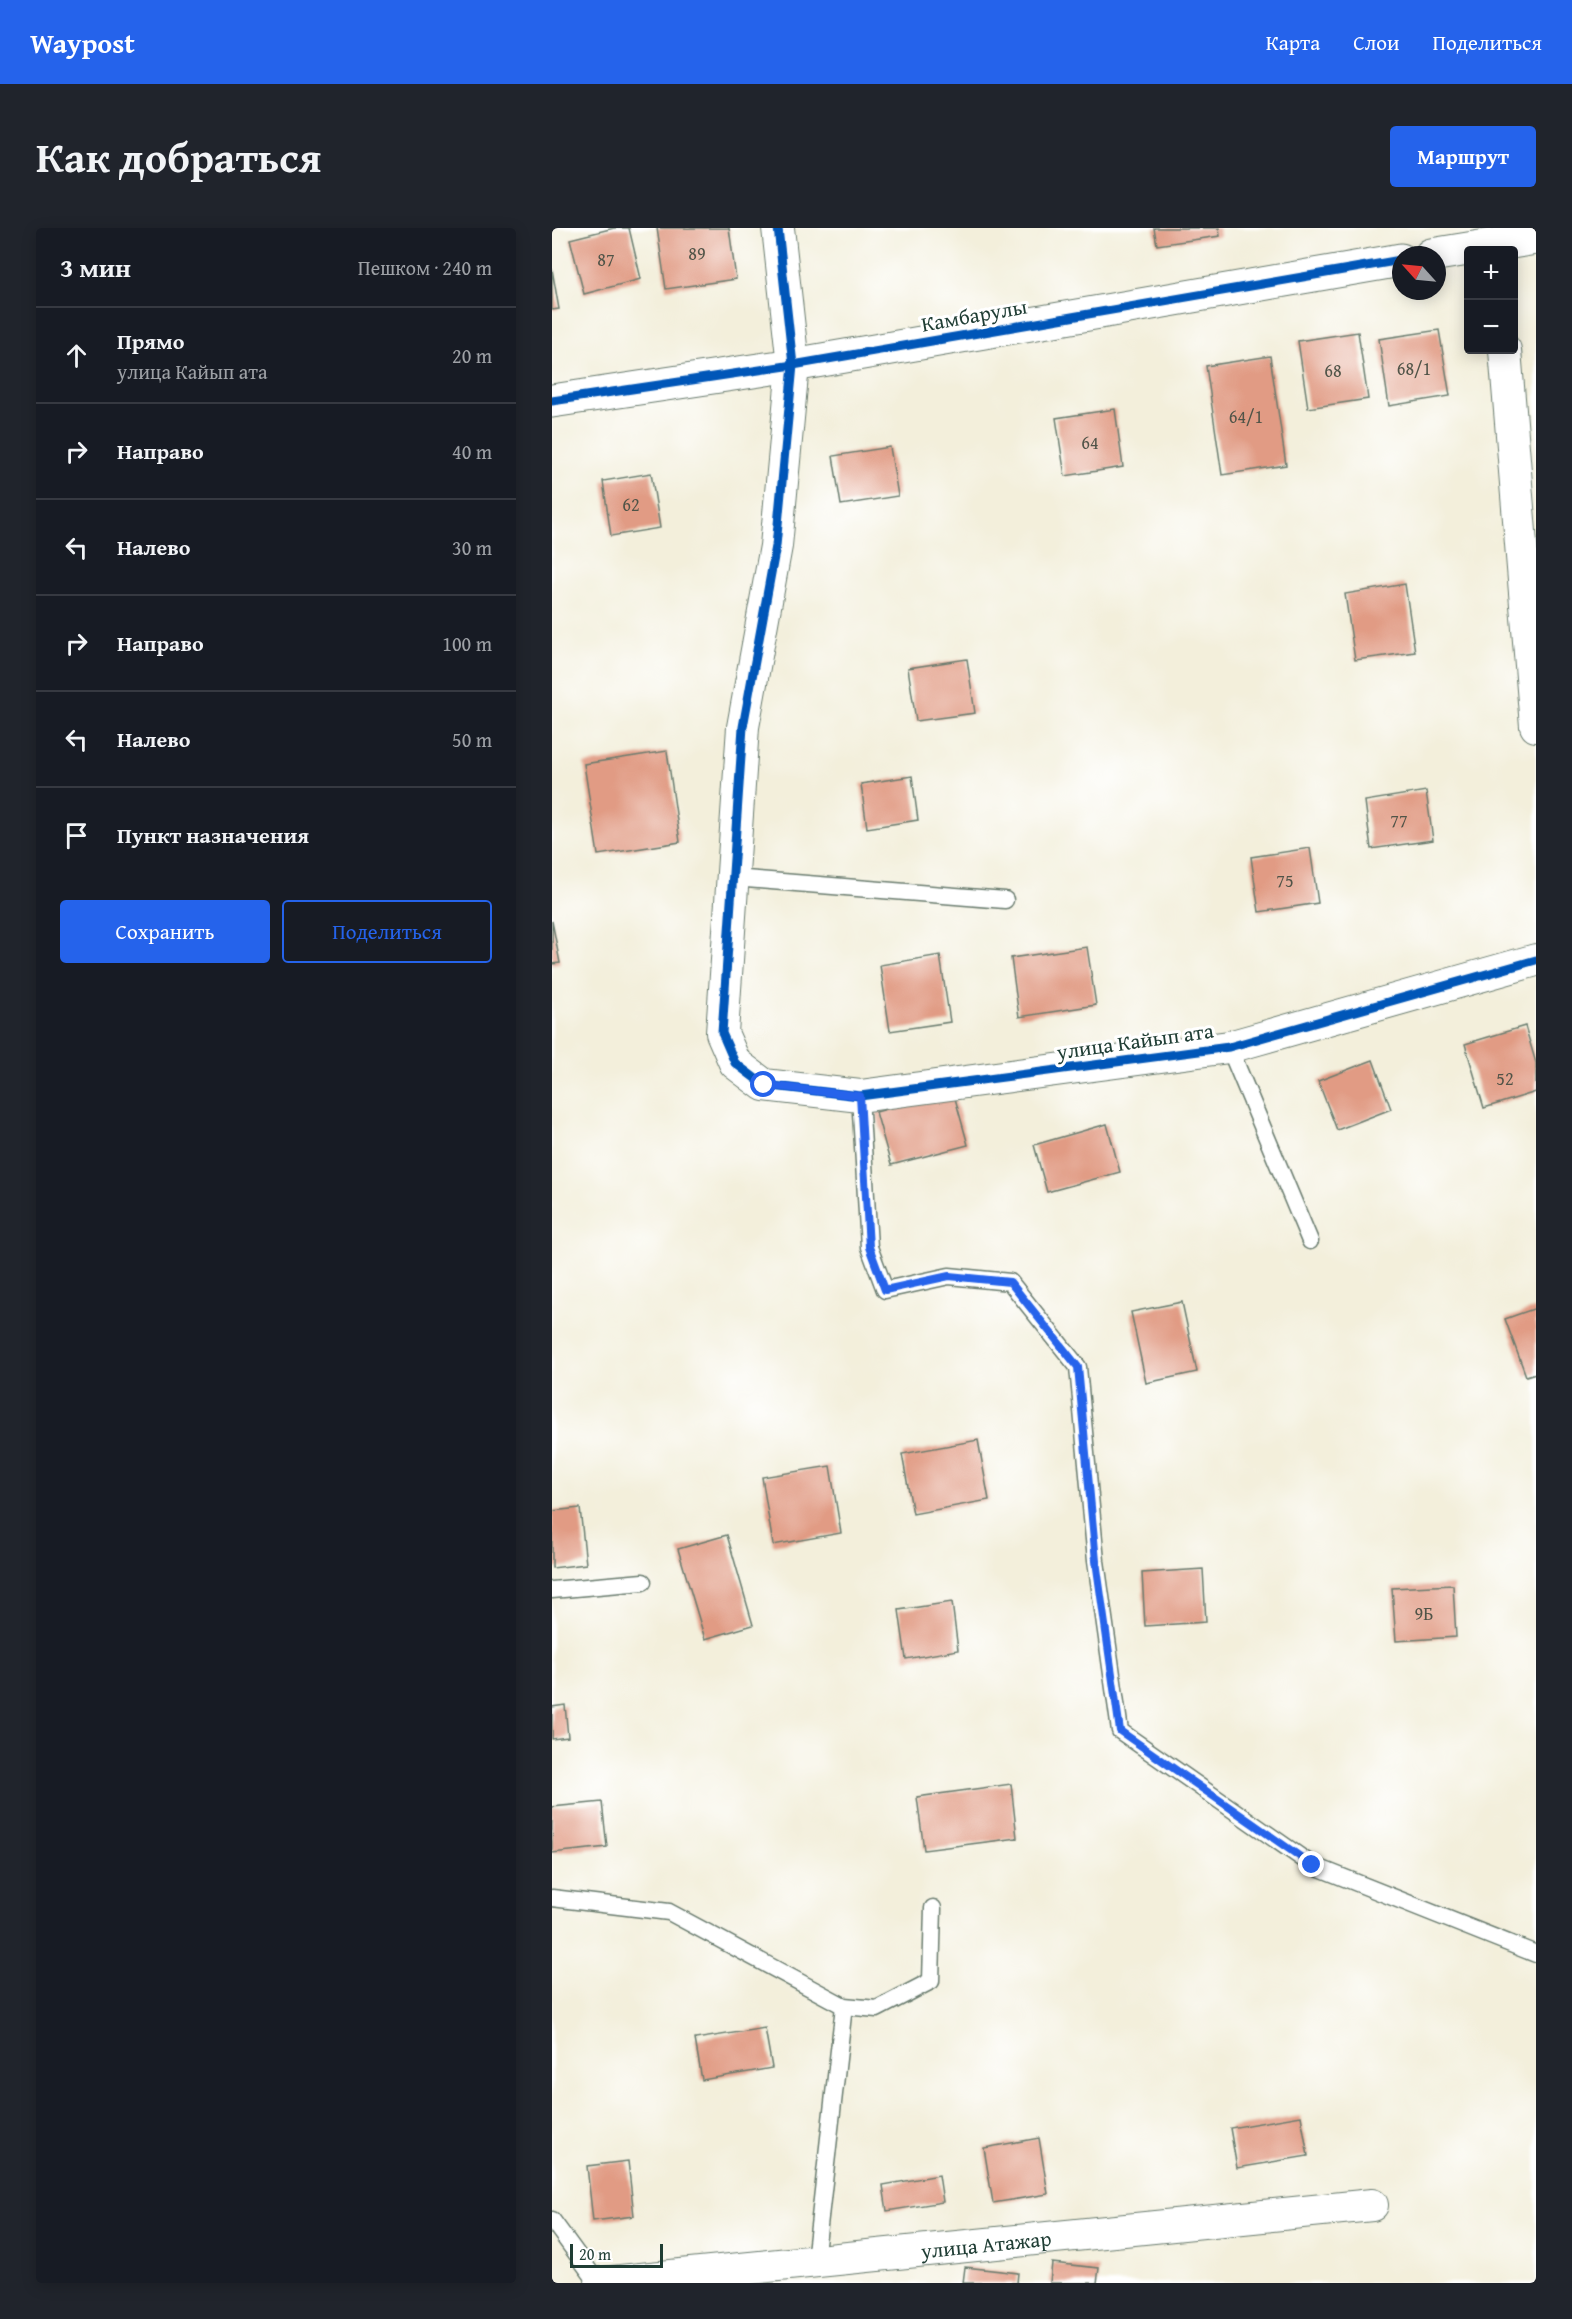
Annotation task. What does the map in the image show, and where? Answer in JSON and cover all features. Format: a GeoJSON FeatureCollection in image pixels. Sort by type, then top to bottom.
{"type":"FeatureCollection","features":[{"type":"Feature","properties":{"kind":"street"},"geometry":{"type":"LineString","coordinates":[[733,878],[743,727],[776,546],[793,364],[778,228]]}},
{"type":"Feature","properties":{"kind":"street"},"geometry":{"type":"LineString","coordinates":[[1446,251],[1480,242],[1536,238]]}},
{"type":"Feature","properties":{"kind":"street","name":"Камбарулы"},"geometry":{"type":"LineString","coordinates":[[552,401],[793,364],[1392,262]]}},
{"type":"Feature","properties":{"kind":"street"},"geometry":{"type":"LineString","coordinates":[[1505,354],[1536,726]]}},
{"type":"Feature","properties":{"kind":"street","name":"улица Кайып ата"},"geometry":{"type":"LineString","coordinates":[[733,878],[722,1034],[735,1063],[764,1085],[860,1096],[1229,1047],[1536,960]]}},
{"type":"Feature","properties":{"kind":"street","name":"улица Атажар"},"geometry":{"type":"LineString","coordinates":[[600,2283],[1372,2205]]}},
{"type":"Feature","properties":{"kind":"lane"},"geometry":{"type":"LineString","coordinates":[[733,878],[1005,900]]}},
{"type":"Feature","properties":{"kind":"lane"},"geometry":{"type":"LineString","coordinates":[[1229,1047],[1310,1241]]}},
{"type":"Feature","properties":{"kind":"lane"},"geometry":{"type":"LineString","coordinates":[[860,1096],[869,1247],[885,1290],[949,1276],[1010,1282],[1078,1367],[1096,1561],[1120,1731],[1312,1865],[1536,1954]]}},
{"type":"Feature","properties":{"kind":"lane"},"geometry":{"type":"LineString","coordinates":[[552,1590],[644,1582]]}},
{"type":"Feature","properties":{"kind":"lane"},"geometry":{"type":"LineString","coordinates":[[552,1898],[669,1912],[844,2006],[877,2009],[931,1981],[933,1908]]}},
{"type":"Feature","properties":{"kind":"lane"},"geometry":{"type":"LineString","coordinates":[[815,2261],[844,2006]]}},
{"type":"Feature","properties":{"kind":"lane"},"geometry":{"type":"LineString","coordinates":[[552,2220],[600,2283]]}},
{"type":"Feature","properties":{"kind":"building"},"geometry":{"type":"Polygon","coordinates":[[[614,228],[629,228],[641,279],[584,294],[570,239],[614,228]]]}},
{"type":"Feature","properties":{"kind":"building"},"geometry":{"type":"Polygon","coordinates":[[[657,228],[729,228],[736,279],[666,289],[657,228]]]}},
{"type":"Feature","properties":{"kind":"building"},"geometry":{"type":"Polygon","coordinates":[[[1154,228],[1219,228],[1220,236],[1157,245],[1154,228]]]}},
{"type":"Feature","properties":{"kind":"building"},"geometry":{"type":"Polygon","coordinates":[[[552,269],[559,309],[552,310],[552,269]]]}},
{"type":"Feature","properties":{"kind":"building"},"geometry":{"type":"Polygon","coordinates":[[[1439,330],[1450,396],[1389,406],[1379,339],[1439,330]]]}},
{"type":"Feature","properties":{"kind":"building"},"geometry":{"type":"Polygon","coordinates":[[[1358,332],[1368,399],[1308,408],[1298,341],[1358,332]]]}},
{"type":"Feature","properties":{"kind":"building"},"geometry":{"type":"Polygon","coordinates":[[[1270,356],[1286,465],[1222,475],[1206,366],[1270,356]]]}},
{"type":"Feature","properties":{"kind":"building"},"geometry":{"type":"Polygon","coordinates":[[[1115,409],[1123,467],[1065,476],[1056,418],[1115,409]]]}},
{"type":"Feature","properties":{"kind":"building"},"geometry":{"type":"Polygon","coordinates":[[[890,447],[898,496],[841,505],[833,456],[890,447]]]}},
{"type":"Feature","properties":{"kind":"building"},"geometry":{"type":"Polygon","coordinates":[[[651,473],[660,528],[611,536],[603,481],[651,473]]]}},
{"type":"Feature","properties":{"kind":"building"},"geometry":{"type":"Polygon","coordinates":[[[1405,584],[1415,652],[1355,660],[1345,594],[1405,584]]]}},
{"type":"Feature","properties":{"kind":"building"},"geometry":{"type":"Polygon","coordinates":[[[967,659],[975,713],[916,721],[908,668],[967,659]]]}},
{"type":"Feature","properties":{"kind":"building"},"geometry":{"type":"Polygon","coordinates":[[[667,751],[680,842],[598,855],[584,764],[667,751]]]}},
{"type":"Feature","properties":{"kind":"building"},"geometry":{"type":"Polygon","coordinates":[[[912,776],[918,820],[867,828],[861,784],[912,776]]]}},
{"type":"Feature","properties":{"kind":"building"},"geometry":{"type":"Polygon","coordinates":[[[1426,791],[1433,840],[1371,849],[1365,801],[1426,791]]]}},
{"type":"Feature","properties":{"kind":"building"},"geometry":{"type":"Polygon","coordinates":[[[1310,848],[1318,903],[1259,912],[1251,857],[1310,848]]]}},
{"type":"Feature","properties":{"kind":"building"},"geometry":{"type":"Polygon","coordinates":[[[552,921],[560,963],[552,964],[552,921]]]}},
{"type":"Feature","properties":{"kind":"building"},"geometry":{"type":"Polygon","coordinates":[[[1087,947],[1096,1005],[1019,1017],[1011,958],[1087,947]]]}},
{"type":"Feature","properties":{"kind":"building"},"geometry":{"type":"Polygon","coordinates":[[[940,955],[950,1022],[890,1031],[880,965],[940,955]]]}},
{"type":"Feature","properties":{"kind":"building"},"geometry":{"type":"Polygon","coordinates":[[[1525,1026],[1536,1063],[1536,1092],[1484,1108],[1465,1044],[1525,1026]]]}},
{"type":"Feature","properties":{"kind":"building"},"geometry":{"type":"Polygon","coordinates":[[[1373,1060],[1391,1109],[1337,1130],[1318,1081],[1373,1060]]]}},
{"type":"Feature","properties":{"kind":"building"},"geometry":{"type":"Polygon","coordinates":[[[953,1091],[968,1145],[891,1165],[876,1112],[953,1091]]]}},
{"type":"Feature","properties":{"kind":"building"},"geometry":{"type":"Polygon","coordinates":[[[1107,1124],[1120,1172],[1047,1192],[1034,1145],[1107,1124]]]}},
{"type":"Feature","properties":{"kind":"building"},"geometry":{"type":"Polygon","coordinates":[[[1182,1302],[1197,1372],[1146,1383],[1131,1312],[1182,1302]]]}},
{"type":"Feature","properties":{"kind":"building"},"geometry":{"type":"Polygon","coordinates":[[[1536,1308],[1536,1373],[1526,1376],[1505,1319],[1536,1308]]]}},
{"type":"Feature","properties":{"kind":"building"},"geometry":{"type":"Polygon","coordinates":[[[978,1440],[989,1500],[913,1514],[902,1454],[978,1440]]]}},
{"type":"Feature","properties":{"kind":"building"},"geometry":{"type":"Polygon","coordinates":[[[830,1466],[841,1533],[773,1545],[762,1477],[830,1466]]]}},
{"type":"Feature","properties":{"kind":"building"},"geometry":{"type":"Polygon","coordinates":[[[580,1508],[586,1564],[552,1568],[552,1511],[580,1508]]]}},
{"type":"Feature","properties":{"kind":"building"},"geometry":{"type":"Polygon","coordinates":[[[727,1535],[753,1625],[705,1639],[678,1549],[727,1535]]]}},
{"type":"Feature","properties":{"kind":"building"},"geometry":{"type":"Polygon","coordinates":[[[1203,1569],[1206,1622],[1145,1626],[1142,1573],[1203,1569]]]}},
{"type":"Feature","properties":{"kind":"building"},"geometry":{"type":"Polygon","coordinates":[[[1453,1585],[1456,1637],[1396,1641],[1392,1588],[1453,1585]]]}},
{"type":"Feature","properties":{"kind":"building"},"geometry":{"type":"Polygon","coordinates":[[[952,1602],[958,1650],[906,1659],[899,1610],[952,1602]]]}},
{"type":"Feature","properties":{"kind":"building"},"geometry":{"type":"Polygon","coordinates":[[[565,1705],[568,1737],[552,1739],[552,1707],[565,1705]]]}},
{"type":"Feature","properties":{"kind":"building"},"geometry":{"type":"Polygon","coordinates":[[[1011,1784],[1017,1838],[924,1850],[917,1797],[1011,1784]]]}},
{"type":"Feature","properties":{"kind":"building"},"geometry":{"type":"Polygon","coordinates":[[[602,1802],[607,1847],[552,1853],[552,1807],[602,1802]]]}},
{"type":"Feature","properties":{"kind":"building"},"geometry":{"type":"Polygon","coordinates":[[[765,2028],[772,2068],[702,2080],[695,2039],[765,2028]]]}},
{"type":"Feature","properties":{"kind":"building"},"geometry":{"type":"Polygon","coordinates":[[[1301,2116],[1308,2156],[1237,2168],[1230,2128],[1301,2116]]]}},
{"type":"Feature","properties":{"kind":"building"},"geometry":{"type":"Polygon","coordinates":[[[1039,2138],[1048,2194],[993,2203],[984,2148],[1039,2138]]]}},
{"type":"Feature","properties":{"kind":"building"},"geometry":{"type":"Polygon","coordinates":[[[628,2161],[634,2216],[593,2221],[587,2166],[628,2161]]]}},
{"type":"Feature","properties":{"kind":"building"},"geometry":{"type":"Polygon","coordinates":[[[939,2175],[943,2202],[887,2211],[883,2185],[939,2175]]]}},
{"type":"Feature","properties":{"kind":"building"},"geometry":{"type":"Polygon","coordinates":[[[1052,2263],[1099,2268],[1097,2283],[1050,2283],[1052,2263]]]}},
{"type":"Feature","properties":{"kind":"building"},"geometry":{"type":"Polygon","coordinates":[[[965,2267],[1018,2273],[1017,2283],[963,2283],[965,2267]]]}},
{"type":"Feature","properties":{"kind":"cycle path"},"geometry":{"type":"LineString","coordinates":[[778,228],[793,365],[776,546],[743,727],[722,1033],[735,1063],[764,1085],[860,1096],[1229,1047],[1536,960]]}},
{"type":"Feature","properties":{"kind":"cycle path"},"geometry":{"type":"LineString","coordinates":[[552,401],[793,365],[1392,262]]}},
{"type":"Feature","properties":{"kind":"route"},"geometry":{"type":"LineString","coordinates":[[764,1085],[860,1096],[869,1247],[885,1290],[949,1276],[1010,1282],[1078,1367],[1096,1561],[1120,1731],[1312,1865]]}}]}
